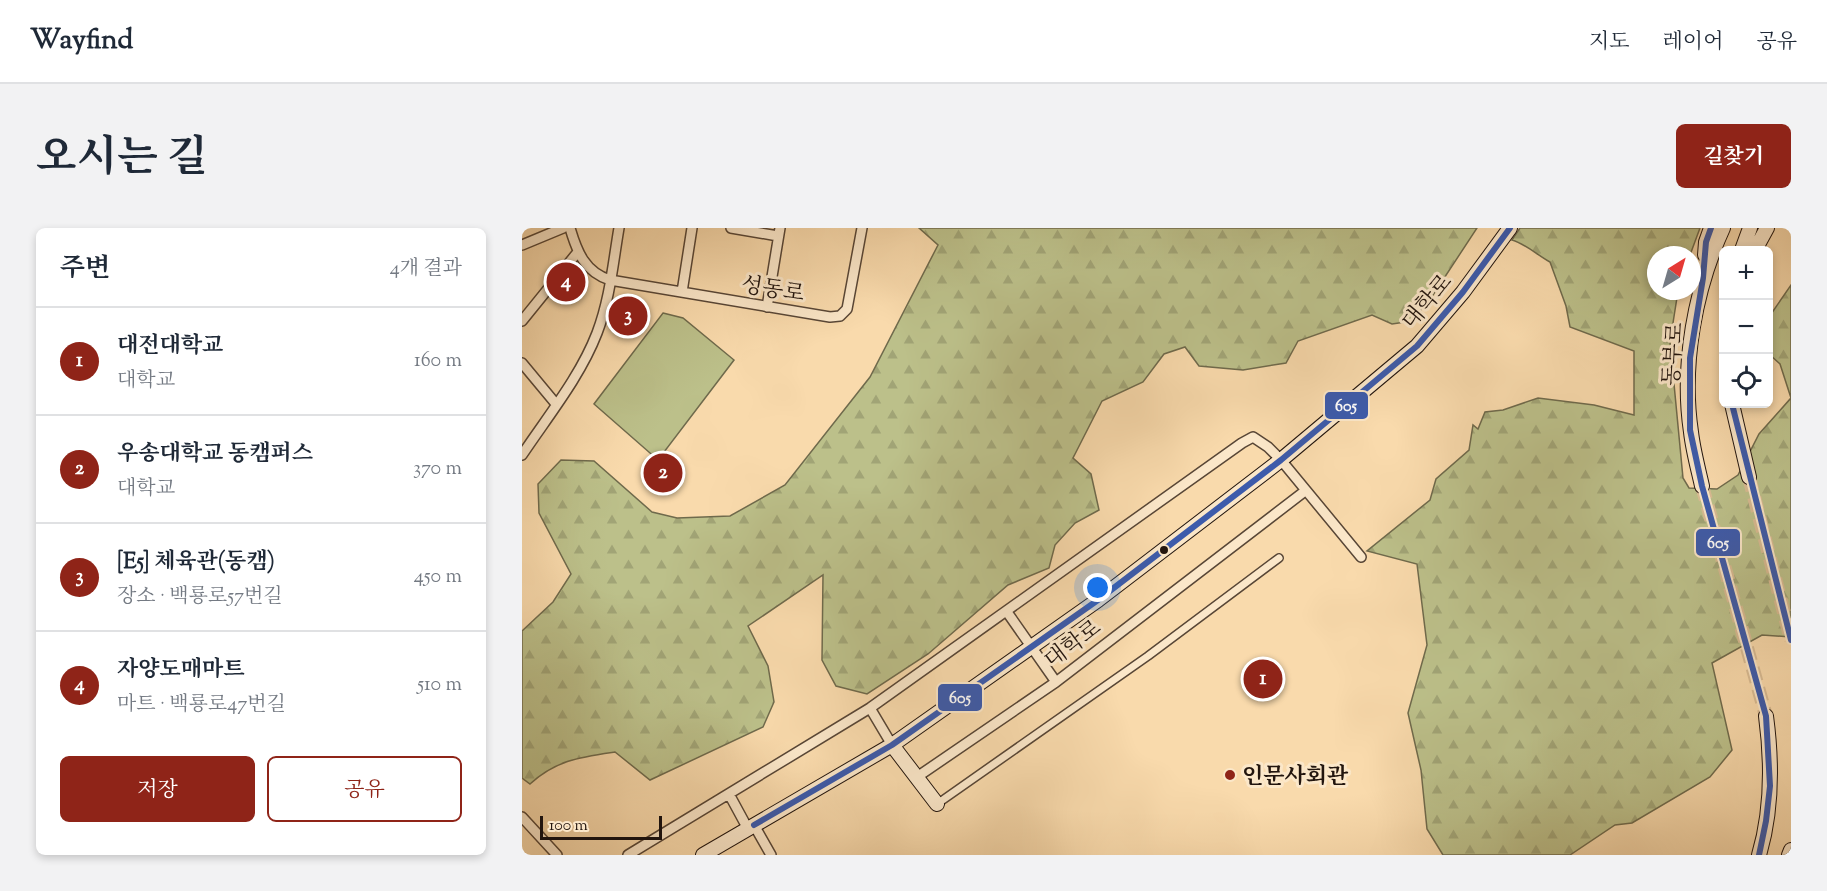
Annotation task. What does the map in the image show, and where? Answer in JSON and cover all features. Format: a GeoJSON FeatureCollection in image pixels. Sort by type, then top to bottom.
{"type":"FeatureCollection","features":[{"type":"Feature","properties":{"kind":"main road","name":"대학로"},"geometry":{"type":"LineString","coordinates":[[703,855],[892,745],[1098,600],[1281,460],[1417,346],[1463,292],[1510,228]]}},
{"type":"Feature","properties":{"kind":"main road"},"geometry":{"type":"LineString","coordinates":[[1703,278],[1706,242],[1711,228]]}},
{"type":"Feature","properties":{"kind":"main road","name":"동부로"},"geometry":{"type":"LineString","coordinates":[[1702,486],[1690,430],[1689,386],[1693,330],[1703,278],[1723,228]]}},
{"type":"Feature","properties":{"kind":"main road"},"geometry":{"type":"LineString","coordinates":[[1743,246],[1750,228]]}},
{"type":"Feature","properties":{"kind":"main road"},"geometry":{"type":"LineString","coordinates":[[1757,246],[1767,228]]}},
{"type":"Feature","properties":{"kind":"main road"},"geometry":{"type":"LineString","coordinates":[[1733,408],[1749,477]]}},
{"type":"Feature","properties":{"kind":"main road"},"geometry":{"type":"LineString","coordinates":[[1759,855],[1770,787],[1766,716]]}},
{"type":"Feature","properties":{"kind":"main road"},"geometry":{"type":"LineString","coordinates":[[892,745],[936,804]]}},
{"type":"Feature","properties":{"kind":"main road"},"geometry":{"type":"LineString","coordinates":[[1789,855],[1791,850]]}},
{"type":"Feature","properties":{"kind":"street"},"geometry":{"type":"LineString","coordinates":[[522,245],[563,228]]}},
{"type":"Feature","properties":{"kind":"street"},"geometry":{"type":"LineString","coordinates":[[570,228],[577,253],[598,276],[610,280]]}},
{"type":"Feature","properties":{"kind":"street"},"geometry":{"type":"LineString","coordinates":[[522,455],[579,370],[597,333],[606,302],[619,228]]}},
{"type":"Feature","properties":{"kind":"street"},"geometry":{"type":"LineString","coordinates":[[682,292],[692,228]]}},
{"type":"Feature","properties":{"kind":"street"},"geometry":{"type":"LineString","coordinates":[[731,228],[779,232],[767,307]]}},
{"type":"Feature","properties":{"kind":"street","name":"성동로"},"geometry":{"type":"LineString","coordinates":[[610,280],[830,317],[840,316],[847,309],[862,228]]}},
{"type":"Feature","properties":{"kind":"street"},"geometry":{"type":"LineString","coordinates":[[522,321],[577,253]]}},
{"type":"Feature","properties":{"kind":"street"},"geometry":{"type":"LineString","coordinates":[[522,363],[556,404]]}},
{"type":"Feature","properties":{"kind":"street"},"geometry":{"type":"LineString","coordinates":[[628,855],[870,708],[1253,437],[1281,460],[1361,557]]}},
{"type":"Feature","properties":{"kind":"street","name":"대학로"},"geometry":{"type":"LineString","coordinates":[[916,777],[1056,682],[1305,491]]}},
{"type":"Feature","properties":{"kind":"street"},"geometry":{"type":"LineString","coordinates":[[936,804],[1148,656],[1279,558]]}},
{"type":"Feature","properties":{"kind":"street"},"geometry":{"type":"LineString","coordinates":[[1007,612],[1056,682]]}},
{"type":"Feature","properties":{"kind":"street"},"geometry":{"type":"LineString","coordinates":[[870,708],[892,745]]}},
{"type":"Feature","properties":{"kind":"street"},"geometry":{"type":"LineString","coordinates":[[729,794],[771,855]]}},
{"type":"Feature","properties":{"kind":"street"},"geometry":{"type":"LineString","coordinates":[[522,817],[557,855]]}},
{"type":"Feature","properties":{"kind":"green space"},"geometry":{"type":"Polygon","coordinates":[[[919,228],[1477,228],[1433,295],[1412,321],[1392,324],[1372,315],[1298,341],[1286,363],[1243,370],[1199,366],[1185,347],[1164,354],[1143,382],[1102,401],[1073,458],[1091,474],[1099,510],[1075,523],[1055,545],[1049,568],[1008,585],[928,654],[867,694],[836,686],[822,660],[823,575],[748,626],[768,666],[774,702],[763,727],[650,780],[615,752],[580,758],[559,765],[530,784],[522,778],[522,631],[553,602],[571,574],[539,513],[538,484],[561,460],[594,461],[652,512],[677,518],[730,516],[785,485],[870,377],[938,245],[919,228]]]}},
{"type":"Feature","properties":{"kind":"green space"},"geometry":{"type":"Polygon","coordinates":[[[1520,228],[1700,228],[1693,246],[1647,246],[1647,300],[1677,300],[1670,342],[1683,478],[1689,488],[1717,489],[1738,475],[1759,434],[1791,398],[1791,637],[1762,635],[1712,663],[1732,750],[1710,777],[1632,823],[1615,825],[1570,855],[1443,855],[1427,829],[1421,770],[1408,713],[1427,645],[1417,564],[1367,551],[1430,500],[1436,479],[1469,450],[1473,425],[1478,429],[1485,412],[1503,410],[1538,398],[1594,405],[1634,415],[1634,351],[1570,327],[1566,306],[1550,262],[1512,240],[1520,228]]]}},
{"type":"Feature","properties":{"kind":"green space"},"geometry":{"type":"Polygon","coordinates":[[[1791,285],[1791,398],[1780,364],[1773,358],[1773,311],[1791,285]]]}},
{"type":"Feature","properties":{"kind":"green space"},"geometry":{"type":"Polygon","coordinates":[[[663,313],[683,318],[734,360],[658,460],[594,404],[663,313]]]}},
{"type":"Feature","properties":{"kind":"tunnel"},"geometry":{"type":"LineString","coordinates":[[1749,477],[1791,640]]}},
{"type":"Feature","properties":{"kind":"tunnel"},"geometry":{"type":"LineString","coordinates":[[1702,486],[1766,716]]}},
{"type":"Feature","properties":{"kind":"transit line","name":"605"},"geometry":{"type":"LineString","coordinates":[[754,825],[892,745],[1098,600],[1281,460],[1417,346],[1463,292],[1510,228]]}},
{"type":"Feature","properties":{"kind":"transit line","name":"605"},"geometry":{"type":"LineString","coordinates":[[1711,228],[1706,242],[1703,278],[1690,358],[1690,430],[1702,486],[1766,716],[1770,786],[1759,855]]}},
{"type":"Feature","properties":{"kind":"transit line","name":"605"},"geometry":{"type":"LineString","coordinates":[[1733,408],[1791,640]]}},
{"type":"Feature","properties":{"kind":"place","name":"자양도매마트"},"geometry":{"type":"Point","coordinates":[566,282]}},
{"type":"Feature","properties":{"kind":"place","name":"[E5] 체육관(동캠)"},"geometry":{"type":"Point","coordinates":[628,316]}},
{"type":"Feature","properties":{"kind":"place","name":"우송대학교 동캠퍼스"},"geometry":{"type":"Point","coordinates":[663,473]}},
{"type":"Feature","properties":{"kind":"place","name":"대전대학교"},"geometry":{"type":"Point","coordinates":[1263,679]}},
{"type":"Feature","properties":{"kind":"place","name":"인문사회관"},"geometry":{"type":"Point","coordinates":[1230,775]}}]}
